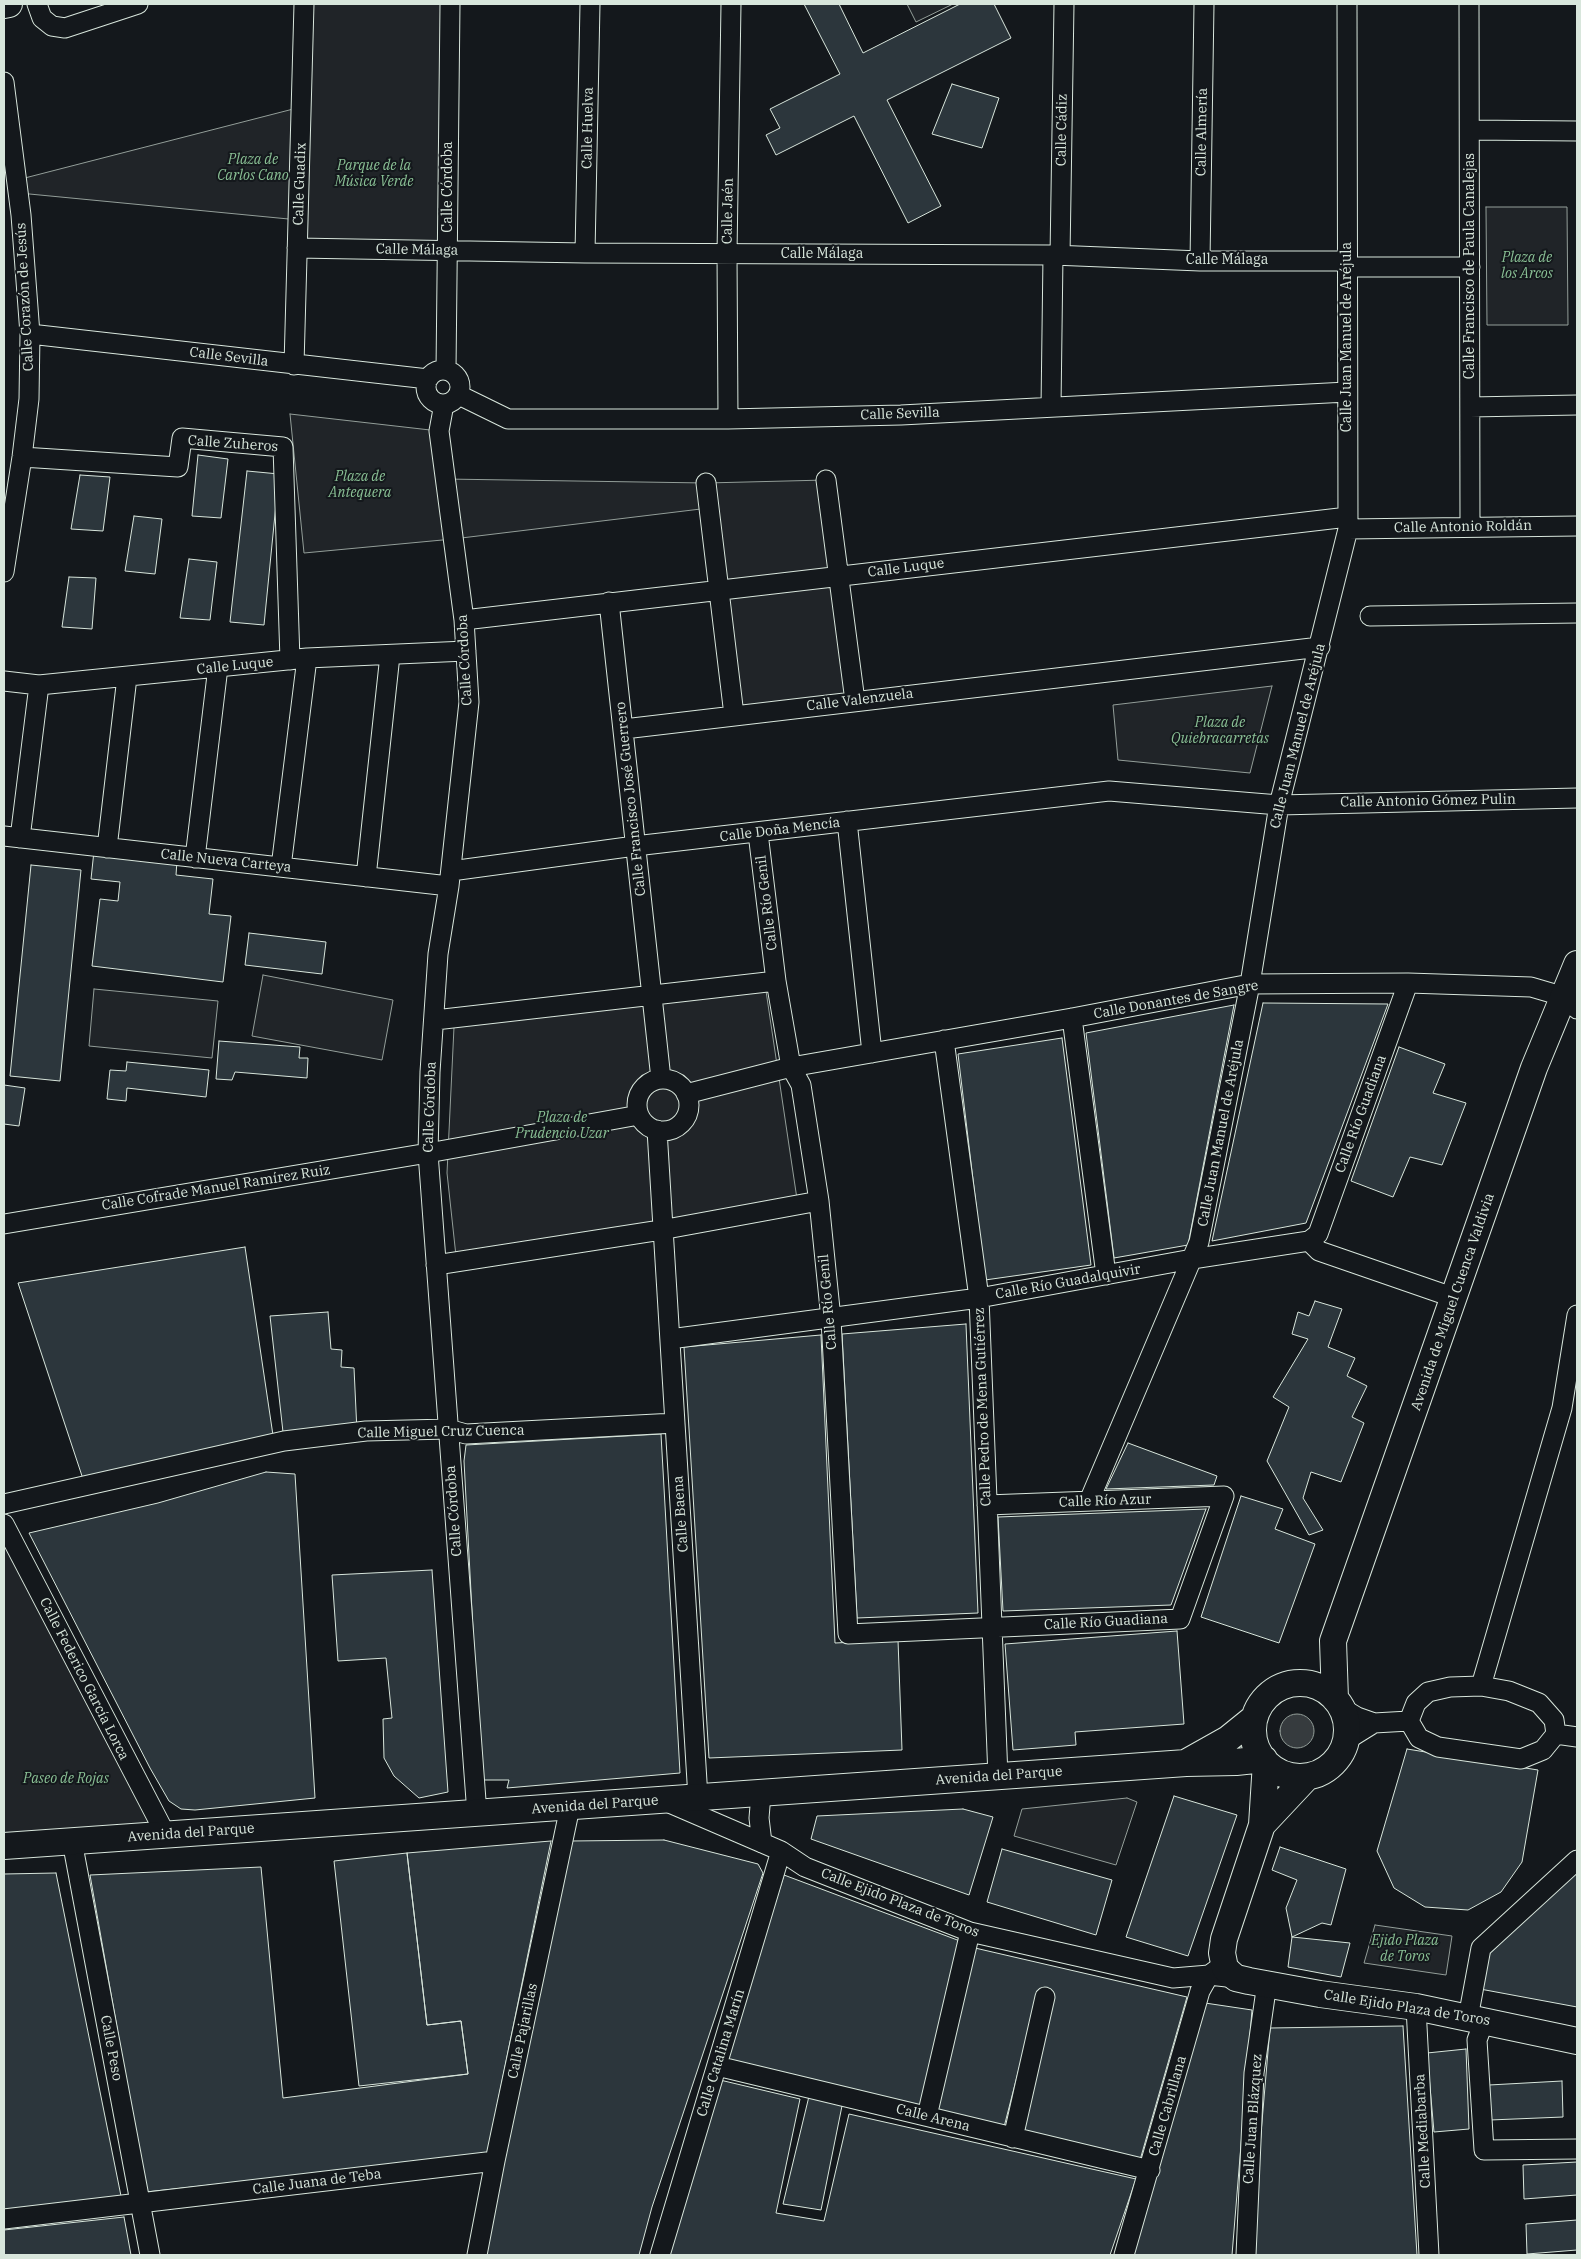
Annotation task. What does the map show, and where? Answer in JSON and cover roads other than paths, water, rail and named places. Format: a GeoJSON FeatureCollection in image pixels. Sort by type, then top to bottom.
{"type":"FeatureCollection","features":[{"type":"Feature","properties":{"kind":"street"},"geometry":{"type":"LineString","coordinates":[[4,5],[9,4]]}},
{"type":"Feature","properties":{"kind":"street"},"geometry":{"type":"LineString","coordinates":[[37,4],[42,18],[52,26],[65,28],[138,4]]}},
{"type":"Feature","properties":{"kind":"street","name":"Calle Guadix"},"geometry":{"type":"LineString","coordinates":[[294,365],[304,4]]}},
{"type":"Feature","properties":{"kind":"street","name":"Calle Córdoba"},"geometry":{"type":"LineString","coordinates":[[446,370],[450,4]]}},
{"type":"Feature","properties":{"kind":"street","name":"Calle Huelva"},"geometry":{"type":"LineString","coordinates":[[585,253],[590,4]]}},
{"type":"Feature","properties":{"kind":"street","name":"Calle Jaén"},"geometry":{"type":"LineString","coordinates":[[728,419],[727,253],[731,4]]}},
{"type":"Feature","properties":{"kind":"street","name":"Calle Cádiz"},"geometry":{"type":"LineString","coordinates":[[1051,407],[1064,4]]}},
{"type":"Feature","properties":{"kind":"street","name":"Calle Almería"},"geometry":{"type":"LineString","coordinates":[[1200,261],[1204,4]]}},
{"type":"Feature","properties":{"kind":"street","name":"Calle Juan Manuel de Aréjula"},"geometry":{"type":"LineString","coordinates":[[1089,1502],[1199,1242],[1250,984],[1279,805],[1320,647],[1348,523],[1347,4]]}},
{"type":"Feature","properties":{"kind":"street","name":"Calle Francisco de Paula Canalejas"},"geometry":{"type":"LineString","coordinates":[[1470,4],[1470,527]]}},
{"type":"Feature","properties":{"kind":"street","name":"Calle Corazón de Jesús"},"geometry":{"type":"LineString","coordinates":[[4,82],[21,215],[30,334],[28,399],[22,457],[4,572]]}},
{"type":"Feature","properties":{"kind":"street"},"geometry":{"type":"LineString","coordinates":[[1470,130],[1577,131]]}},
{"type":"Feature","properties":{"kind":"street","name":"Calle Málaga"},"geometry":{"type":"LineString","coordinates":[[297,248],[585,253],[1057,255],[1200,261],[1470,267]]}},
{"type":"Feature","properties":{"kind":"street","name":"Calle Sevilla"},"geometry":{"type":"LineString","coordinates":[[30,334],[428,380]]}},
{"type":"Feature","properties":{"kind":"street"},"geometry":{"type":"LineString","coordinates":[[446,370],[456,375],[459,379],[452,399],[433,401],[429,396],[426,385],[428,380],[435,372],[446,370]]}},
{"type":"Feature","properties":{"kind":"street","name":"Calle Sevilla"},"geometry":{"type":"LineString","coordinates":[[452,399],[508,419],[728,419],[901,415],[1347,392]]}},
{"type":"Feature","properties":{"kind":"street","name":"Calle Córdoba"},"geometry":{"type":"LineString","coordinates":[[452,399],[439,431],[464,620],[469,702],[450,879],[438,954],[430,1072],[428,1153],[477,1814]]}},
{"type":"Feature","properties":{"kind":"street"},"geometry":{"type":"LineString","coordinates":[[1470,407],[1577,405]]}},
{"type":"Feature","properties":{"kind":"street","name":"Calle Zuheros"},"geometry":{"type":"LineString","coordinates":[[22,457],[178,467],[182,438],[284,447],[299,659]]}},
{"type":"Feature","properties":{"kind":"street"},"geometry":{"type":"LineString","coordinates":[[826,480],[854,701]]}},
{"type":"Feature","properties":{"kind":"street"},"geometry":{"type":"LineString","coordinates":[[706,483],[734,715]]}},
{"type":"Feature","properties":{"kind":"street","name":"Calle Antonio Roldán"},"geometry":{"type":"LineString","coordinates":[[1348,523],[1470,527],[1577,526]]}},
{"type":"Feature","properties":{"kind":"street","name":"Calle Luque"},"geometry":{"type":"LineString","coordinates":[[464,620],[838,576],[1348,523]]}},
{"type":"Feature","properties":{"kind":"street","name":"Calle Francisco José Guerrero"},"geometry":{"type":"LineString","coordinates":[[609,602],[661,1079]]}},
{"type":"Feature","properties":{"kind":"street"},"geometry":{"type":"LineString","coordinates":[[1370,616],[1577,612]]}},
{"type":"Feature","properties":{"kind":"street","name":"Calle Valenzuela"},"geometry":{"type":"LineString","coordinates":[[624,729],[1320,647]]}},
{"type":"Feature","properties":{"kind":"street","name":"Calle Luque"},"geometry":{"type":"LineString","coordinates":[[4,681],[39,685],[299,659],[466,651]]}},
{"type":"Feature","properties":{"kind":"street"},"geometry":{"type":"LineString","coordinates":[[366,877],[390,655]]}},
{"type":"Feature","properties":{"kind":"street"},"geometry":{"type":"LineString","coordinates":[[281,868],[299,659]]}},
{"type":"Feature","properties":{"kind":"street"},"geometry":{"type":"LineString","coordinates":[[195,858],[218,667]]}},
{"type":"Feature","properties":{"kind":"street"},"geometry":{"type":"LineString","coordinates":[[107,848],[128,677]]}},
{"type":"Feature","properties":{"kind":"street"},"geometry":{"type":"LineString","coordinates":[[12,837],[39,685]]}},
{"type":"Feature","properties":{"kind":"street","name":"Calle Doña Mencía"},"geometry":{"type":"LineString","coordinates":[[450,879],[635,846],[1109,791],[1279,805]]}},
{"type":"Feature","properties":{"kind":"street","name":"Calle Antonio Gómez Pulin"},"geometry":{"type":"LineString","coordinates":[[1279,805],[1577,798]]}},
{"type":"Feature","properties":{"kind":"street"},"geometry":{"type":"LineString","coordinates":[[847,821],[872,1053]]}},
{"type":"Feature","properties":{"kind":"street","name":"Calle Río Genil"},"geometry":{"type":"LineString","coordinates":[[758,833],[776,981],[791,1067],[801,1085],[818,1201],[831,1319],[848,1634],[992,1628]]}},
{"type":"Feature","properties":{"kind":"street","name":"Calle Nueva Carteya"},"geometry":{"type":"LineString","coordinates":[[12,837],[366,877],[450,879]]}},
{"type":"Feature","properties":{"kind":"street","name":"Avenida de Miguel Cuenca Valdivia"},"geometry":{"type":"LineString","coordinates":[[1338,1703],[1333,1641],[1534,1068],[1571,1003],[1577,964]]}},
{"type":"Feature","properties":{"kind":"street"},"geometry":{"type":"LineString","coordinates":[[435,1020],[776,981]]}},
{"type":"Feature","properties":{"kind":"street","name":"Calle Donantes de Sangre"},"geometry":{"type":"LineString","coordinates":[[686,1094],[791,1067],[1072,1018],[1250,984],[1408,983],[1530,987],[1571,1003]]}},
{"type":"Feature","properties":{"kind":"street","name":"Calle Río Guadiana"},"geometry":{"type":"LineString","coordinates":[[1309,1241],[1318,1234],[1408,983]]}},
{"type":"Feature","properties":{"kind":"street"},"geometry":{"type":"LineString","coordinates":[[1072,1018],[1106,1275]]}},
{"type":"Feature","properties":{"kind":"street","name":"Calle Pedro de Mena Gutiérrez"},"geometry":{"type":"LineString","coordinates":[[944,1040],[979,1298],[998,1777]]}},
{"type":"Feature","properties":{"kind":"street"},"geometry":{"type":"LineString","coordinates":[[661,1079],[676,1083],[686,1094],[688,1110],[680,1124],[673,1129],[657,1130],[649,1127],[639,1114],[638,1098],[641,1091],[653,1081],[661,1079]]}},
{"type":"Feature","properties":{"kind":"street"},"geometry":{"type":"LineString","coordinates":[[428,1153],[639,1114]]}},
{"type":"Feature","properties":{"kind":"street","name":"Calle Baena"},"geometry":{"type":"LineString","coordinates":[[657,1130],[661,1230],[670,1340],[698,1798]]}},
{"type":"Feature","properties":{"kind":"street","name":"Calle Cofrade Manuel Ramírez Ruiz"},"geometry":{"type":"LineString","coordinates":[[4,1224],[428,1153]]}},
{"type":"Feature","properties":{"kind":"street"},"geometry":{"type":"LineString","coordinates":[[436,1264],[661,1230],[818,1201]]}},
{"type":"Feature","properties":{"kind":"street"},"geometry":{"type":"LineString","coordinates":[[1309,1241],[1319,1251],[1454,1298]]}},
{"type":"Feature","properties":{"kind":"street","name":"Calle Río Guadalquivir"},"geometry":{"type":"LineString","coordinates":[[670,1340],[979,1298],[1192,1259],[1309,1241]]}},
{"type":"Feature","properties":{"kind":"street"},"geometry":{"type":"LineString","coordinates":[[1481,1686],[1562,1408],[1577,1315]]}},
{"type":"Feature","properties":{"kind":"street","name":"Calle Miguel Cruz Cuenca"},"geometry":{"type":"LineString","coordinates":[[4,1504],[274,1442],[366,1431],[448,1429],[466,1434],[675,1423]]}},
{"type":"Feature","properties":{"kind":"street","name":"Calle Río Guadiana"},"geometry":{"type":"LineString","coordinates":[[992,1628],[1180,1619],[1224,1496]]}},
{"type":"Feature","properties":{"kind":"street","name":"Calle Río Azur"},"geometry":{"type":"LineString","coordinates":[[987,1505],[1224,1496]]}},
{"type":"Feature","properties":{"kind":"street","name":"Calle Federico García Lorca"},"geometry":{"type":"LineString","coordinates":[[4,1524],[166,1835]]}},
{"type":"Feature","properties":{"kind":"street","name":"Avenida de Miguel Cuenca Valdivia"},"geometry":{"type":"LineString","coordinates":[[1293,1683],[1333,1641]]}},
{"type":"Feature","properties":{"kind":"street"},"geometry":{"type":"LineString","coordinates":[[1307,1777],[1284,1774],[1265,1761],[1254,1742],[1254,1718],[1260,1704],[1270,1694],[1293,1683],[1316,1686],[1357,1717],[1374,1723],[1409,1721]]}},
{"type":"Feature","properties":{"kind":"street"},"geometry":{"type":"LineString","coordinates":[[1481,1686],[1509,1691],[1539,1703],[1554,1720],[1556,1734],[1543,1750],[1521,1759],[1438,1747],[1419,1738],[1409,1721],[1416,1703],[1428,1692],[1450,1687],[1481,1686]]}},
{"type":"Feature","properties":{"kind":"street"},"geometry":{"type":"LineString","coordinates":[[1262,1825],[1307,1777],[1327,1768],[1335,1761],[1346,1741],[1347,1730],[1338,1703]]}},
{"type":"Feature","properties":{"kind":"street","name":"Avenida del Parque"},"geometry":{"type":"LineString","coordinates":[[1186,1763],[1235,1734],[1254,1718]]}},
{"type":"Feature","properties":{"kind":"street"},"geometry":{"type":"LineString","coordinates":[[1346,1741],[1374,1723]]}},
{"type":"Feature","properties":{"kind":"street"},"geometry":{"type":"LineString","coordinates":[[1556,1734],[1577,1737]]}},
{"type":"Feature","properties":{"kind":"street"},"geometry":{"type":"LineString","coordinates":[[1223,1973],[1222,1953],[1224,1939],[1262,1825],[1265,1761]]}},
{"type":"Feature","properties":{"kind":"street","name":"Avenida del Parque"},"geometry":{"type":"LineString","coordinates":[[4,1846],[1186,1763],[1265,1761]]}},
{"type":"Feature","properties":{"kind":"street"},"geometry":{"type":"LineString","coordinates":[[761,1794],[758,1818],[762,1843]]}},
{"type":"Feature","properties":{"kind":"street","name":"Calle Ejido Plaza de Toros"},"geometry":{"type":"LineString","coordinates":[[665,1801],[762,1843],[805,1867],[970,1932],[1173,1978],[1223,1973],[1320,1994],[1416,2007],[1577,2041]]}},
{"type":"Feature","properties":{"kind":"street","name":"Calle Pajarillas"},"geometry":{"type":"LineString","coordinates":[[477,2255],[570,1807]]}},
{"type":"Feature","properties":{"kind":"street","name":"Calle Peso"},"geometry":{"type":"LineString","coordinates":[[72,1841],[150,2255]]}},
{"type":"Feature","properties":{"kind":"street","name":"Calle Catalina Marín"},"geometry":{"type":"LineString","coordinates":[[660,2255],[781,1852]]}},
{"type":"Feature","properties":{"kind":"street"},"geometry":{"type":"LineString","coordinates":[[1577,1860],[1481,1948],[1476,2019],[1484,2150],[1577,2149]]}},
{"type":"Feature","properties":{"kind":"street"},"geometry":{"type":"LineString","coordinates":[[927,2116],[970,1932]]}},
{"type":"Feature","properties":{"kind":"street","name":"Calle Cabrillana"},"geometry":{"type":"LineString","coordinates":[[1124,2255],[1200,1991],[1223,1973]]}},
{"type":"Feature","properties":{"kind":"street","name":"Calle Juan Blázquez"},"geometry":{"type":"LineString","coordinates":[[1246,2255],[1254,2073],[1267,1983]]}},
{"type":"Feature","properties":{"kind":"street"},"geometry":{"type":"LineString","coordinates":[[1013,2138],[1045,1997]]}},
{"type":"Feature","properties":{"kind":"street","name":"Calle Mediabarba"},"geometry":{"type":"LineString","coordinates":[[1416,2007],[1429,2255]]}},
{"type":"Feature","properties":{"kind":"street","name":"Calle Arena"},"geometry":{"type":"LineString","coordinates":[[717,2066],[1150,2170]]}},
{"type":"Feature","properties":{"kind":"street","name":"Calle Juana de Teba"},"geometry":{"type":"LineString","coordinates":[[4,2219],[495,2161]]}},
{"type":"Feature","properties":{"kind":"park label","name":"Plaza de Carlos Cano"},"geometry":{"type":"Point","coordinates":[253,168]}},
{"type":"Feature","properties":{"kind":"park label","name":"Parque de la Música Verde"},"geometry":{"type":"Point","coordinates":[374,174]}},
{"type":"Feature","properties":{"kind":"park label","name":"Plaza de los Arcos"},"geometry":{"type":"Point","coordinates":[1527,266]}},
{"type":"Feature","properties":{"kind":"park label","name":"Plaza de Antequera"},"geometry":{"type":"Point","coordinates":[360,486]}},
{"type":"Feature","properties":{"kind":"park label","name":"Plaza de Quiebracarretas"},"geometry":{"type":"Point","coordinates":[1220,732]}},
{"type":"Feature","properties":{"kind":"park label","name":"Plaza de Prudencio Uzar"},"geometry":{"type":"Point","coordinates":[562,1126]}},
{"type":"Feature","properties":{"kind":"park label","name":"Paseo de Rojas"},"geometry":{"type":"Point","coordinates":[66,1779]}},
{"type":"Feature","properties":{"kind":"park label","name":"Ejido Plaza de Toros"},"geometry":{"type":"Point","coordinates":[1405,1949]}}]}
